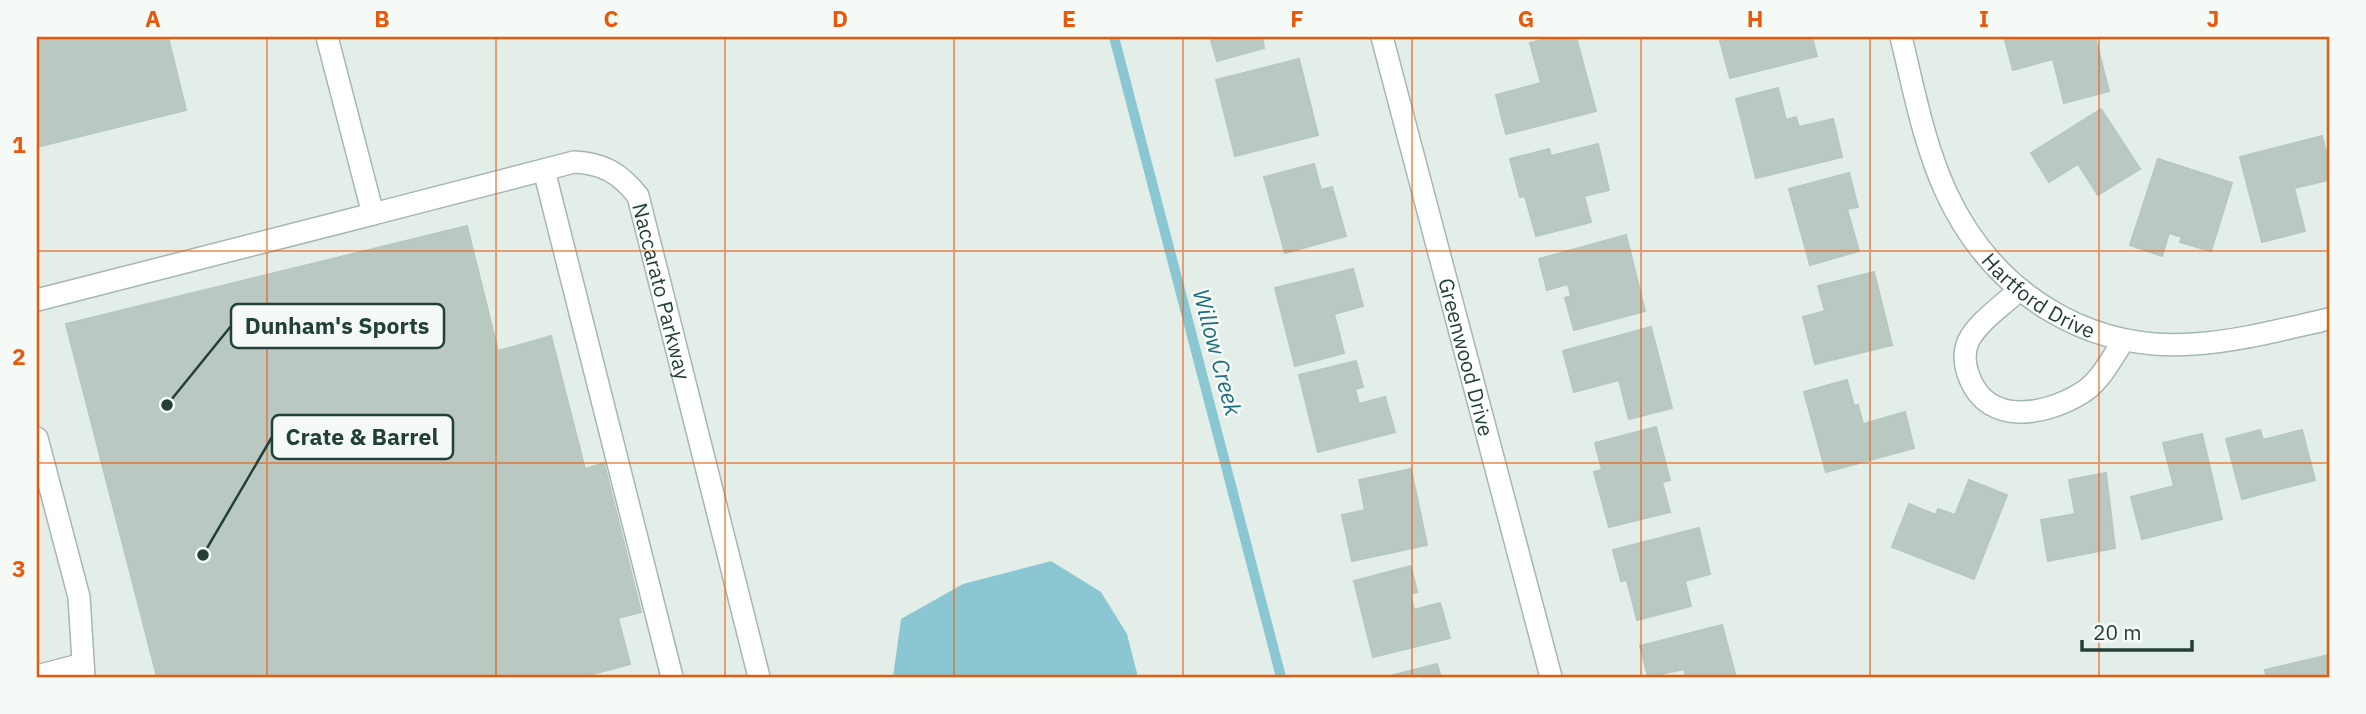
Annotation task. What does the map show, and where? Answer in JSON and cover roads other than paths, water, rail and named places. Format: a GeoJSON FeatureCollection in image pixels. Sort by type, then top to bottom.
{"type":"FeatureCollection","features":[{"type":"Feature","properties":{"kind":"street"},"geometry":{"type":"LineString","coordinates":[[327,37],[373,214]]}},
{"type":"Feature","properties":{"kind":"street","name":"Greenwood Drive"},"geometry":{"type":"LineString","coordinates":[[1382,37],[1551,677]]}},
{"type":"Feature","properties":{"kind":"street","name":"Hartford Drive"},"geometry":{"type":"LineString","coordinates":[[1901,37],[1928,145],[1948,195],[1971,237],[2020,289],[2045,309],[2087,331],[2137,344],[2191,344],[2232,340],[2329,319]]}},
{"type":"Feature","properties":{"kind":"street","name":"Naccarato Parkway"},"geometry":{"type":"LineString","coordinates":[[37,300],[574,162],[595,163],[626,181],[638,195],[759,677]]}},
{"type":"Feature","properties":{"kind":"street"},"geometry":{"type":"LineString","coordinates":[[544,170],[672,677]]}},
{"type":"Feature","properties":{"kind":"street"},"geometry":{"type":"LineString","coordinates":[[2020,289],[1974,333],[1965,354],[1966,369],[1972,386],[2002,412],[2033,411],[2080,394],[2095,383],[2124,340]]}},
{"type":"Feature","properties":{"kind":"street"},"geometry":{"type":"LineString","coordinates":[[37,438],[79,597],[84,671],[37,676]]}},
{"type":"Feature","properties":{"kind":"water"},"geometry":{"type":"Polygon","coordinates":[[[1051,561],[1101,592],[1127,634],[1138,677],[893,677],[901,619],[963,584],[1051,561]]]}},
{"type":"Feature","properties":{"kind":"waterway","name":"Willow Creek"},"geometry":{"type":"LineString","coordinates":[[1114,37],[1281,677]]}},
{"type":"Feature","properties":{"kind":"place","name":"Dunham's Sports"},"geometry":{"type":"Point","coordinates":[167,405]}},
{"type":"Feature","properties":{"kind":"place","name":"Crate & Barrel"},"geometry":{"type":"Point","coordinates":[203,555]}}]}
